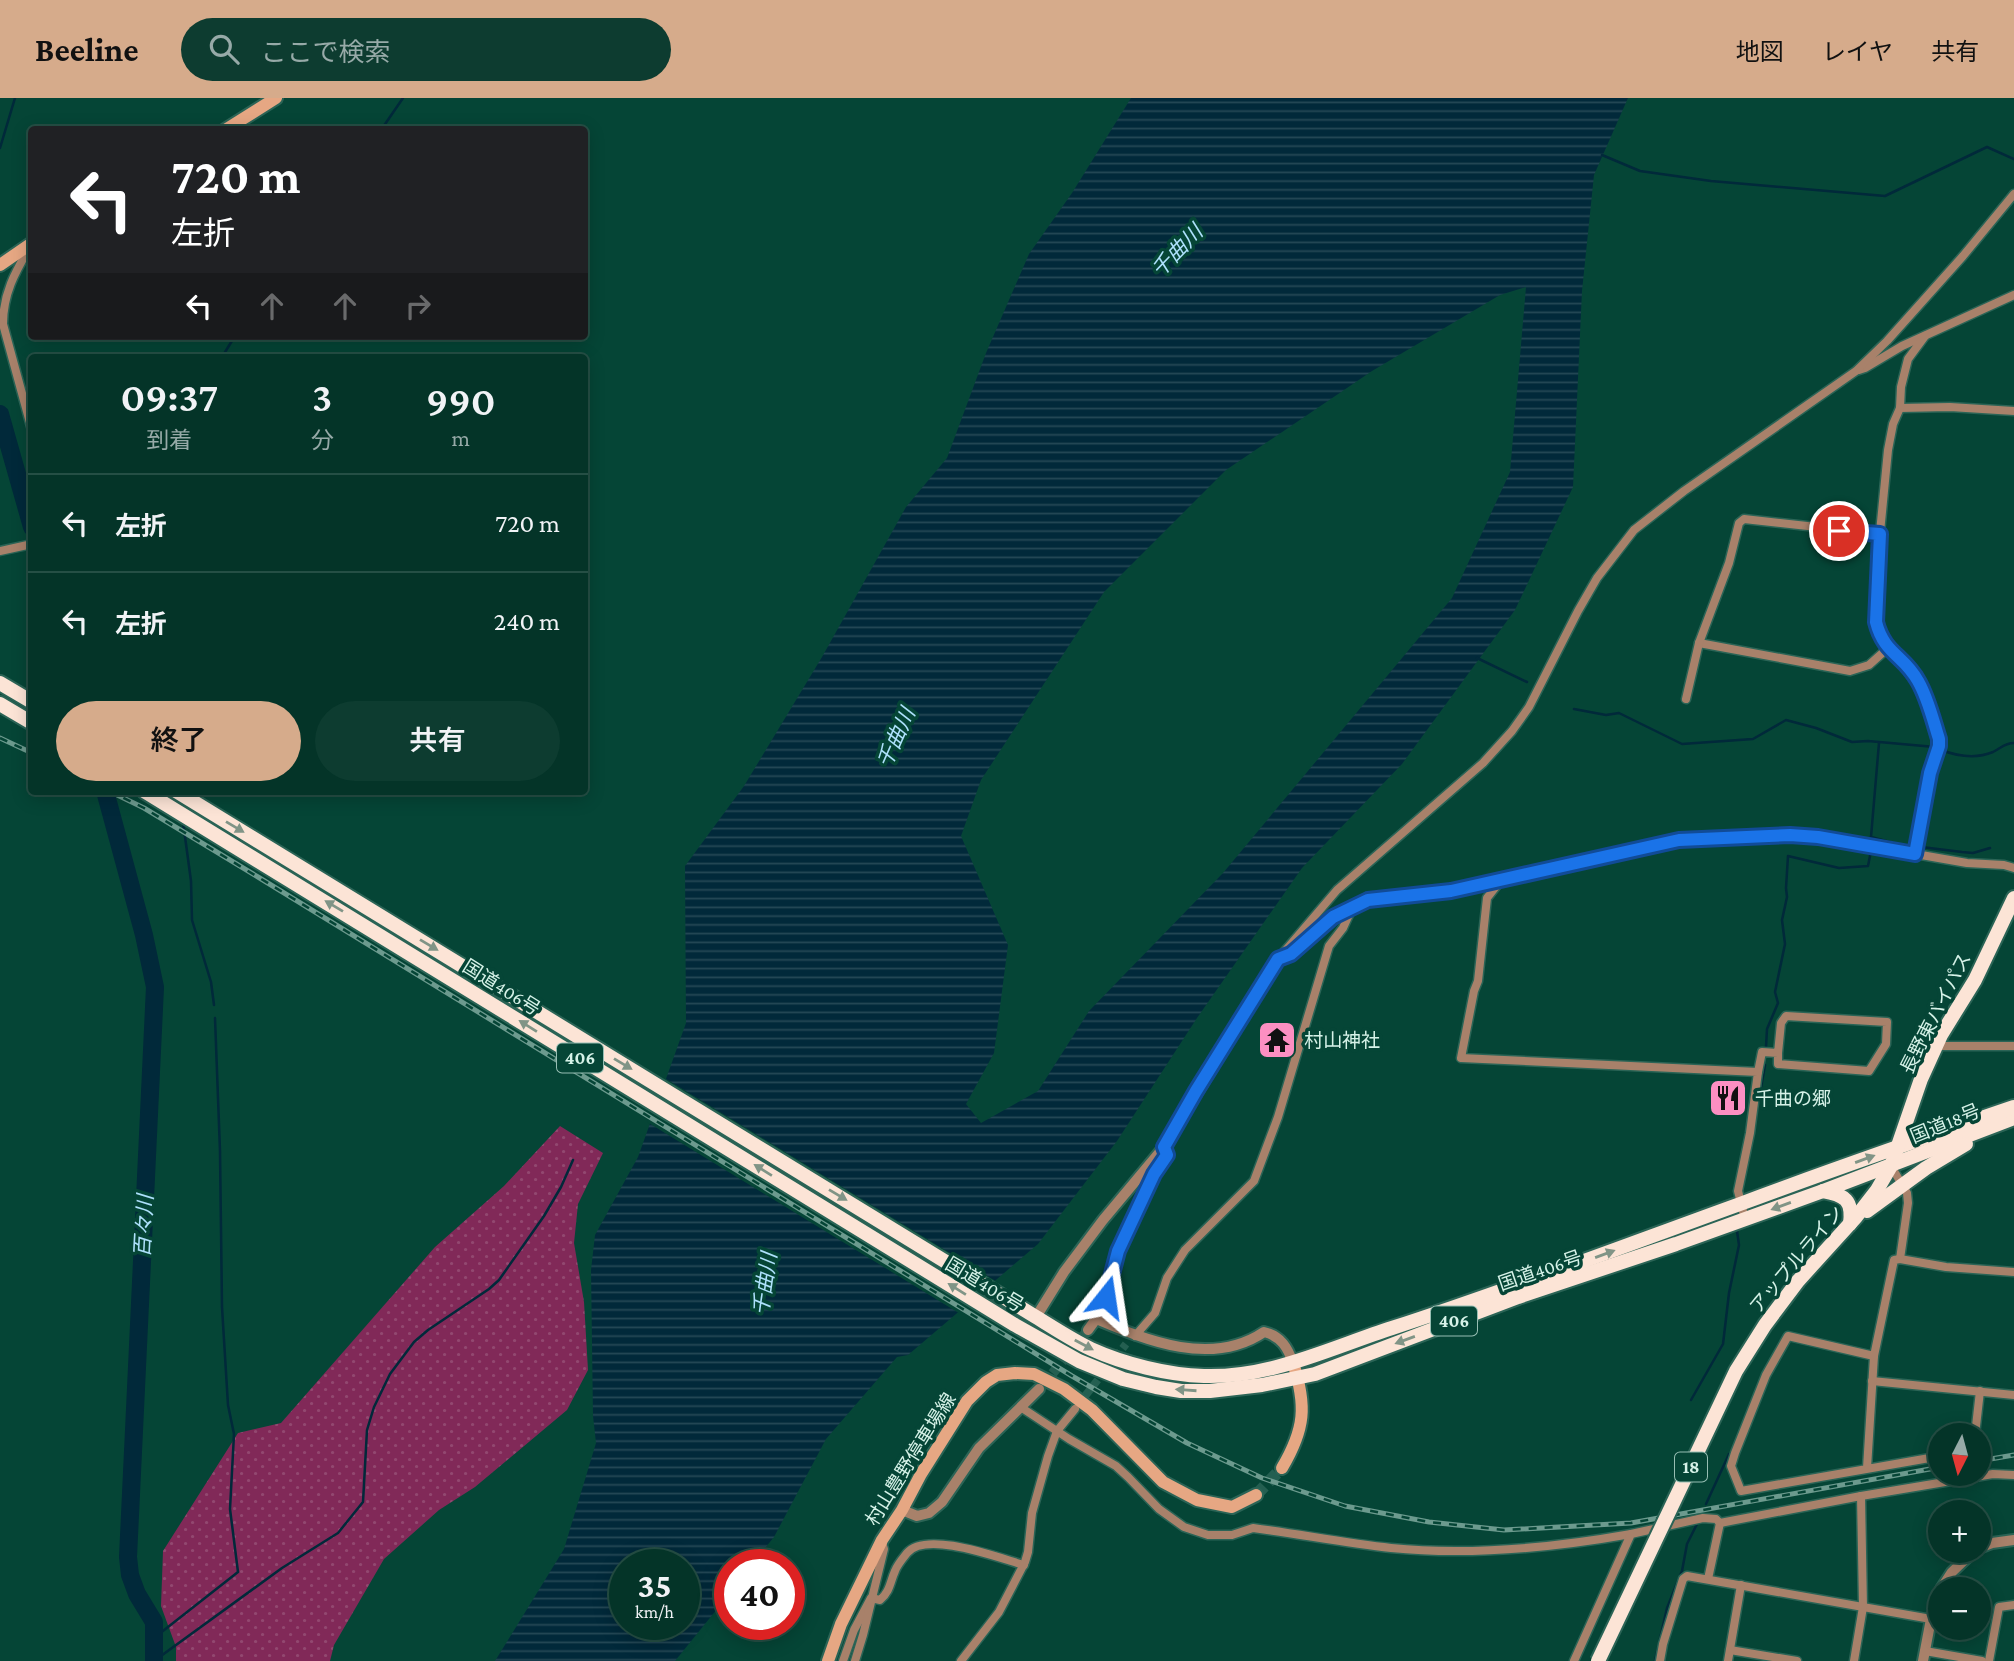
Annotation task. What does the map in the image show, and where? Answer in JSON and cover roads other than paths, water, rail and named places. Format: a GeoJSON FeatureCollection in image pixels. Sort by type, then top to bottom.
{"type":"FeatureCollection","features":[{"type":"Feature","properties":{"kind":"highway"},"geometry":{"type":"LineString","coordinates":[[0,683],[28,700]]}},
{"type":"Feature","properties":{"kind":"highway"},"geometry":{"type":"LineString","coordinates":[[0,704],[28,721]]}},
{"type":"Feature","properties":{"kind":"highway","name":"国道406号"},"geometry":{"type":"LineString","coordinates":[[151,795],[1015,1325],[1087,1364],[1123,1379],[1156,1387],[1181,1391],[1210,1391],[1262,1385],[1295,1370],[1898,1147]]}},
{"type":"Feature","properties":{"kind":"highway","name":"国道406号"},"geometry":{"type":"LineString","coordinates":[[183,795],[1090,1349],[1122,1361],[1162,1370],[1202,1376],[1295,1370],[1315,1374],[1518,1297],[1891,1166]]}},
{"type":"Feature","properties":{"kind":"highway","name":"長野東バイパス"},"geometry":{"type":"LineString","coordinates":[[1898,1147],[1921,1079],[1936,1046],[1975,979],[2014,898]]}},
{"type":"Feature","properties":{"kind":"highway","name":"国道18号"},"geometry":{"type":"LineString","coordinates":[[1898,1147],[2014,1107]]}},
{"type":"Feature","properties":{"kind":"highway"},"geometry":{"type":"LineString","coordinates":[[1822,1191],[1838,1194],[1845,1199],[1850,1205],[1853,1220],[1955,1149],[2014,1119]]}},
{"type":"Feature","properties":{"kind":"highway","name":"国道18号"},"geometry":{"type":"LineString","coordinates":[[1891,1166],[2014,1119]]}},
{"type":"Feature","properties":{"kind":"highway","name":"アップルライン"},"geometry":{"type":"LineString","coordinates":[[1598,1661],[1736,1371],[1765,1325],[1798,1281],[1877,1190],[1898,1147]]}},
{"type":"Feature","properties":{"kind":"main road"},"geometry":{"type":"LineString","coordinates":[[231,126],[275,98]]}},
{"type":"Feature","properties":{"kind":"main road"},"geometry":{"type":"LineString","coordinates":[[0,265],[28,247]]}},
{"type":"Feature","properties":{"kind":"main road"},"geometry":{"type":"LineString","coordinates":[[1282,1468],[1292,1451],[1302,1422],[1303,1400],[1295,1370]]}},
{"type":"Feature","properties":{"kind":"main road","name":"村山豊野停車場線"},"geometry":{"type":"LineString","coordinates":[[828,1661],[841,1624],[882,1540],[921,1474],[967,1401],[997,1375],[1034,1374],[1064,1389],[1092,1410],[1163,1482],[1197,1500],[1233,1507],[1256,1495]]}},
{"type":"Feature","properties":{"kind":"street"},"geometry":{"type":"LineString","coordinates":[[1031,1314],[1103,1220],[1164,1147],[1278,959],[1337,890],[1483,762],[1512,731],[1529,707],[1597,578],[1634,530],[1684,491],[1856,371],[1887,341],[1963,256],[2014,194]]}},
{"type":"Feature","properties":{"kind":"street"},"geometry":{"type":"LineString","coordinates":[[28,251],[8,287],[3,324],[28,415]]}},
{"type":"Feature","properties":{"kind":"street"},"geometry":{"type":"LineString","coordinates":[[1856,371],[1902,346],[2014,295]]}},
{"type":"Feature","properties":{"kind":"street"},"geometry":{"type":"LineString","coordinates":[[1915,854],[1939,739],[1919,682],[1909,667],[1888,648],[1879,635],[1876,622],[1880,534],[1888,450],[1900,408],[1901,387],[1908,359],[1925,336]]}},
{"type":"Feature","properties":{"kind":"street"},"geometry":{"type":"LineString","coordinates":[[1900,408],[1950,407],[2014,411]]}},
{"type":"Feature","properties":{"kind":"street"},"geometry":{"type":"LineString","coordinates":[[1686,699],[1699,643],[1728,563],[1739,523],[1744,519],[1880,534]]}},
{"type":"Feature","properties":{"kind":"street"},"geometry":{"type":"LineString","coordinates":[[4,550],[28,545]]}},
{"type":"Feature","properties":{"kind":"street"},"geometry":{"type":"LineString","coordinates":[[1699,643],[1850,671],[1869,665],[1888,648]]}},
{"type":"Feature","properties":{"kind":"street"},"geometry":{"type":"LineString","coordinates":[[1278,959],[1291,954],[1333,917],[1368,900],[1451,891],[1679,840],[1741,836],[1818,837],[1967,863],[2014,868]]}},
{"type":"Feature","properties":{"kind":"street"},"geometry":{"type":"LineString","coordinates":[[1502,880],[1487,898],[1478,981],[1461,1058],[1758,1072]]}},
{"type":"Feature","properties":{"kind":"street"},"geometry":{"type":"LineString","coordinates":[[1126,1344],[1155,1313],[1167,1278],[1185,1250],[1254,1181],[1278,1118],[1329,946],[1343,928],[1352,908]]}},
{"type":"Feature","properties":{"kind":"street"},"geometry":{"type":"LineString","coordinates":[[1786,1016],[1887,1022],[1885,1044],[1869,1071],[1778,1064],[1778,1053],[1781,1023],[1786,1016]]}},
{"type":"Feature","properties":{"kind":"street"},"geometry":{"type":"LineString","coordinates":[[1936,1046],[2014,1046]]}},
{"type":"Feature","properties":{"kind":"street"},"geometry":{"type":"LineString","coordinates":[[1745,1219],[1738,1191],[1750,1133],[1758,1072],[1762,1052],[1778,1053]]}},
{"type":"Feature","properties":{"kind":"street"},"geometry":{"type":"LineString","coordinates":[[1088,1330],[1106,1297],[1118,1251],[1154,1174],[1167,1155],[1164,1147]]}},
{"type":"Feature","properties":{"kind":"street"},"geometry":{"type":"LineString","coordinates":[[1891,1166],[1907,1193],[1908,1203],[1900,1259]]}},
{"type":"Feature","properties":{"kind":"street"},"geometry":{"type":"LineString","coordinates":[[1867,1468],[1874,1356],[1894,1259],[1946,1267],[2014,1272]]}},
{"type":"Feature","properties":{"kind":"street"},"geometry":{"type":"LineString","coordinates":[[1096,1319],[1135,1336],[1191,1349],[1231,1347],[1264,1332],[1273,1334],[1285,1345],[1295,1370]]}},
{"type":"Feature","properties":{"kind":"street"},"geometry":{"type":"LineString","coordinates":[[1874,1356],[1788,1336],[1766,1375],[1731,1466],[1741,1491],[1928,1458]]}},
{"type":"Feature","properties":{"kind":"street"},"geometry":{"type":"LineString","coordinates":[[1871,1381],[2014,1395]]}},
{"type":"Feature","properties":{"kind":"street"},"geometry":{"type":"LineString","coordinates":[[902,1510],[917,1516],[929,1513],[948,1495],[979,1448],[1039,1390]]}},
{"type":"Feature","properties":{"kind":"street"},"geometry":{"type":"LineString","coordinates":[[1976,1423],[1980,1391]]}},
{"type":"Feature","properties":{"kind":"street"},"geometry":{"type":"LineString","coordinates":[[1022,1408],[1116,1466],[1159,1509],[1185,1527],[1208,1535],[1232,1535],[1253,1528],[1392,1548],[1460,1551],[1535,1548],[1631,1534],[1703,1518],[1716,1519],[1720,1523]]}},
{"type":"Feature","properties":{"kind":"street"},"geometry":{"type":"LineString","coordinates":[[961,1661],[999,1612],[1024,1565],[1032,1513],[1057,1431],[1075,1409]]}},
{"type":"Feature","properties":{"kind":"street"},"geometry":{"type":"LineString","coordinates":[[1720,1523],[1993,1474],[2014,1475]]}},
{"type":"Feature","properties":{"kind":"street"},"geometry":{"type":"LineString","coordinates":[[1854,1661],[1863,1607],[1861,1496]]}},
{"type":"Feature","properties":{"kind":"street"},"geometry":{"type":"LineString","coordinates":[[1707,1579],[1720,1523]]}},
{"type":"Feature","properties":{"kind":"street"},"geometry":{"type":"LineString","coordinates":[[1574,1661],[1631,1534]]}},
{"type":"Feature","properties":{"kind":"street"},"geometry":{"type":"LineString","coordinates":[[855,1661],[884,1549],[882,1540]]}},
{"type":"Feature","properties":{"kind":"street"},"geometry":{"type":"LineString","coordinates":[[1991,1544],[2014,1540]]}},
{"type":"Feature","properties":{"kind":"street"},"geometry":{"type":"LineString","coordinates":[[871,1598],[880,1600],[884,1597],[896,1568],[910,1550],[919,1545],[962,1547],[1024,1565]]}},
{"type":"Feature","properties":{"kind":"street"},"geometry":{"type":"LineString","coordinates":[[1949,1577],[1962,1563]]}},
{"type":"Feature","properties":{"kind":"street"},"geometry":{"type":"LineString","coordinates":[[1660,1661],[1683,1579],[1687,1576],[1928,1618]]}},
{"type":"Feature","properties":{"kind":"street"},"geometry":{"type":"LineString","coordinates":[[1728,1661],[1741,1585]]}},
{"type":"Feature","properties":{"kind":"street"},"geometry":{"type":"LineString","coordinates":[[843,1661],[853,1630],[871,1598]]}},
{"type":"Feature","properties":{"kind":"street"},"geometry":{"type":"LineString","coordinates":[[1989,1661],[1999,1607],[2014,1605]]}},
{"type":"Feature","properties":{"kind":"street"},"geometry":{"type":"LineString","coordinates":[[1928,1635],[1924,1656],[1982,1661]]}},
{"type":"Feature","properties":{"kind":"street"},"geometry":{"type":"LineString","coordinates":[[1730,1650],[1792,1661]]}},
{"type":"Feature","properties":{"kind":"water","name":"千曲川"},"geometry":{"type":"Polygon","coordinates":[[[1131,98],[1628,98],[1594,175],[1582,291],[1573,487],[1515,610],[1402,764],[1302,868],[1197,1018],[1117,1141],[1038,1244],[908,1355],[897,1357],[826,1439],[774,1537],[764,1549],[714,1549],[714,1613],[700,1630],[700,1549],[609,1549],[609,1640],[692,1640],[675,1661],[495,1661],[564,1549],[596,1443],[593,1416],[591,1270],[595,1235],[638,1157],[686,1023],[685,866],[744,786],[822,657],[906,507],[947,458],[986,353],[1029,254],[1072,193],[1131,98]],[[1526,287],[1500,295],[1372,371],[1226,470],[1104,592],[981,780],[961,836],[1008,945],[994,1053],[966,1104],[981,1123],[1038,1091],[1089,1011],[1223,873],[1452,598],[1510,472],[1526,287]]]}},
{"type":"Feature","properties":{"kind":"waterway"},"geometry":{"type":"LineString","coordinates":[[0,148],[15,98]]}},
{"type":"Feature","properties":{"kind":"waterway"},"geometry":{"type":"LineString","coordinates":[[384,126],[403,98]]}},
{"type":"Feature","properties":{"kind":"waterway"},"geometry":{"type":"LineString","coordinates":[[1602,155],[1640,171],[1711,181],[1885,196],[1987,147],[2014,159]]}},
{"type":"Feature","properties":{"kind":"waterway"},"geometry":{"type":"LineString","coordinates":[[224,354],[233,340]]}},
{"type":"Feature","properties":{"kind":"waterway","name":"百々川"},"geometry":{"type":"LineString","coordinates":[[0,414],[28,513]]}},
{"type":"Feature","properties":{"kind":"waterway"},"geometry":{"type":"LineString","coordinates":[[1477,658],[1527,682]]}},
{"type":"Feature","properties":{"kind":"waterway"},"geometry":{"type":"LineString","coordinates":[[1574,709],[1606,715],[1619,713],[1682,744],[1753,739],[1786,720],[1852,742],[1935,747]]}},
{"type":"Feature","properties":{"kind":"waterway"},"geometry":{"type":"LineString","coordinates":[[1879,743],[1871,837],[1897,844],[1962,852],[1973,853],[1990,848]]}},
{"type":"Feature","properties":{"kind":"waterway"},"geometry":{"type":"LineString","coordinates":[[1941,750],[1973,756],[1993,752],[2014,743]]}},
{"type":"Feature","properties":{"kind":"waterway","name":"百々川"},"geometry":{"type":"LineString","coordinates":[[106,795],[144,935],[155,987],[128,1557],[130,1575],[137,1594],[154,1622],[154,1661]]}},
{"type":"Feature","properties":{"kind":"waterway"},"geometry":{"type":"LineString","coordinates":[[183,822],[191,881],[192,920],[211,982],[214,1005]]}},
{"type":"Feature","properties":{"kind":"waterway"},"geometry":{"type":"LineString","coordinates":[[1766,1047],[1767,1029],[1778,1003],[1775,992],[1785,944],[1782,920],[1787,897],[1788,856],[1839,868],[1868,866],[1871,851]]}},
{"type":"Feature","properties":{"kind":"waterway"},"geometry":{"type":"LineString","coordinates":[[154,1638],[238,1572],[230,1509],[234,1434],[228,1405],[222,1307],[215,1018]]}},
{"type":"Feature","properties":{"kind":"waterway"},"geometry":{"type":"LineString","coordinates":[[1757,1110],[1765,1065]]}},
{"type":"Feature","properties":{"kind":"waterway"},"geometry":{"type":"LineString","coordinates":[[154,1661],[282,1568],[338,1533],[363,1502],[367,1430],[374,1407],[390,1374],[414,1342],[499,1280],[544,1216],[573,1160]]}},
{"type":"Feature","properties":{"kind":"waterway"},"geometry":{"type":"LineString","coordinates":[[1691,1400],[1723,1344],[1729,1293],[1739,1245],[1737,1231]]}},
{"type":"Feature","properties":{"kind":"waterway"},"geometry":{"type":"LineString","coordinates":[[1706,1504],[1729,1454]]}},
{"type":"Feature","properties":{"kind":"waterway"},"geometry":{"type":"LineString","coordinates":[[1655,1661],[1667,1608],[1682,1571],[1687,1544],[1698,1522]]}},
{"type":"Feature","properties":{"kind":"tunnel"},"geometry":{"type":"LineString","coordinates":[[1043,1385],[1088,1330]]}},
{"type":"Feature","properties":{"kind":"tunnel"},"geometry":{"type":"LineString","coordinates":[[1078,1405],[1126,1344]]}},
{"type":"Feature","properties":{"kind":"tunnel"},"geometry":{"type":"LineString","coordinates":[[1256,1495],[1282,1468]]}},
{"type":"Feature","properties":{"kind":"railway"},"geometry":{"type":"LineString","coordinates":[[0,738],[28,751]]}},
{"type":"Feature","properties":{"kind":"railway"},"geometry":{"type":"LineString","coordinates":[[117,795],[144,808],[258,877],[1072,1376],[1187,1443],[1262,1478],[1345,1506],[1429,1522],[1504,1530],[1631,1523],[1928,1469]]}},
{"type":"Feature","properties":{"kind":"railway"},"geometry":{"type":"LineString","coordinates":[[1992,1459],[2014,1455]]}},
{"type":"Feature","properties":{"kind":"place","name":"村山神社"},"geometry":{"type":"Point","coordinates":[1277,1040]}},
{"type":"Feature","properties":{"kind":"place","name":"千曲の郷"},"geometry":{"type":"Point","coordinates":[1728,1098]}}]}
